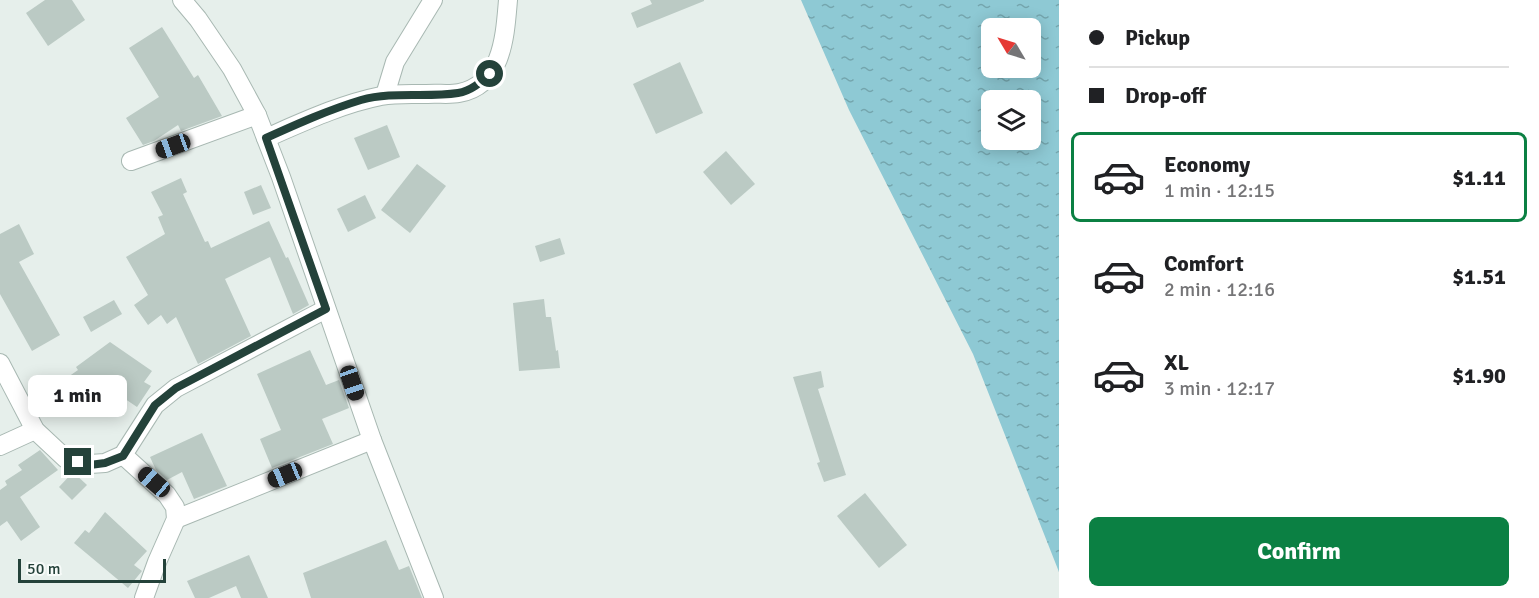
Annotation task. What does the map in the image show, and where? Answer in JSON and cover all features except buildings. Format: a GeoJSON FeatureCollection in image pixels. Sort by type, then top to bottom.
{"type":"FeatureCollection","features":[{"type":"Feature","properties":{"kind":"street"},"geometry":{"type":"LineString","coordinates":[[182,0],[198,19],[232,69],[266,138],[372,440],[434,598]]}},
{"type":"Feature","properties":{"kind":"street"},"geometry":{"type":"LineString","coordinates":[[385,95],[395,62],[433,0]]}},
{"type":"Feature","properties":{"kind":"street"},"geometry":{"type":"LineString","coordinates":[[266,138],[361,100],[385,95],[460,93],[477,85],[497,64],[502,48],[508,0]]}},
{"type":"Feature","properties":{"kind":"street"},"geometry":{"type":"LineString","coordinates":[[131,161],[256,115]]}},
{"type":"Feature","properties":{"kind":"street"},"geometry":{"type":"LineString","coordinates":[[0,363],[35,430],[66,459],[90,465],[105,463],[123,456],[155,405],[176,388],[326,309]]}},
{"type":"Feature","properties":{"kind":"street"},"geometry":{"type":"LineString","coordinates":[[0,446],[35,430]]}},
{"type":"Feature","properties":{"kind":"street"},"geometry":{"type":"LineString","coordinates":[[176,519],[372,440]]}},
{"type":"Feature","properties":{"kind":"street"},"geometry":{"type":"LineString","coordinates":[[123,456],[167,495],[175,507],[176,519],[144,598]]}},
{"type":"Feature","properties":{"kind":"water"},"geometry":{"type":"Polygon","coordinates":[[[801,0],[1059,0],[1059,572],[973,354],[849,110],[801,0]]]}},
{"type":"Feature","properties":{"kind":"route"},"geometry":{"type":"LineString","coordinates":[[78,462],[90,465],[105,463],[123,456],[155,405],[166,395],[326,309],[266,138],[361,100],[385,95],[460,93],[477,85],[490,74]]}}]}
